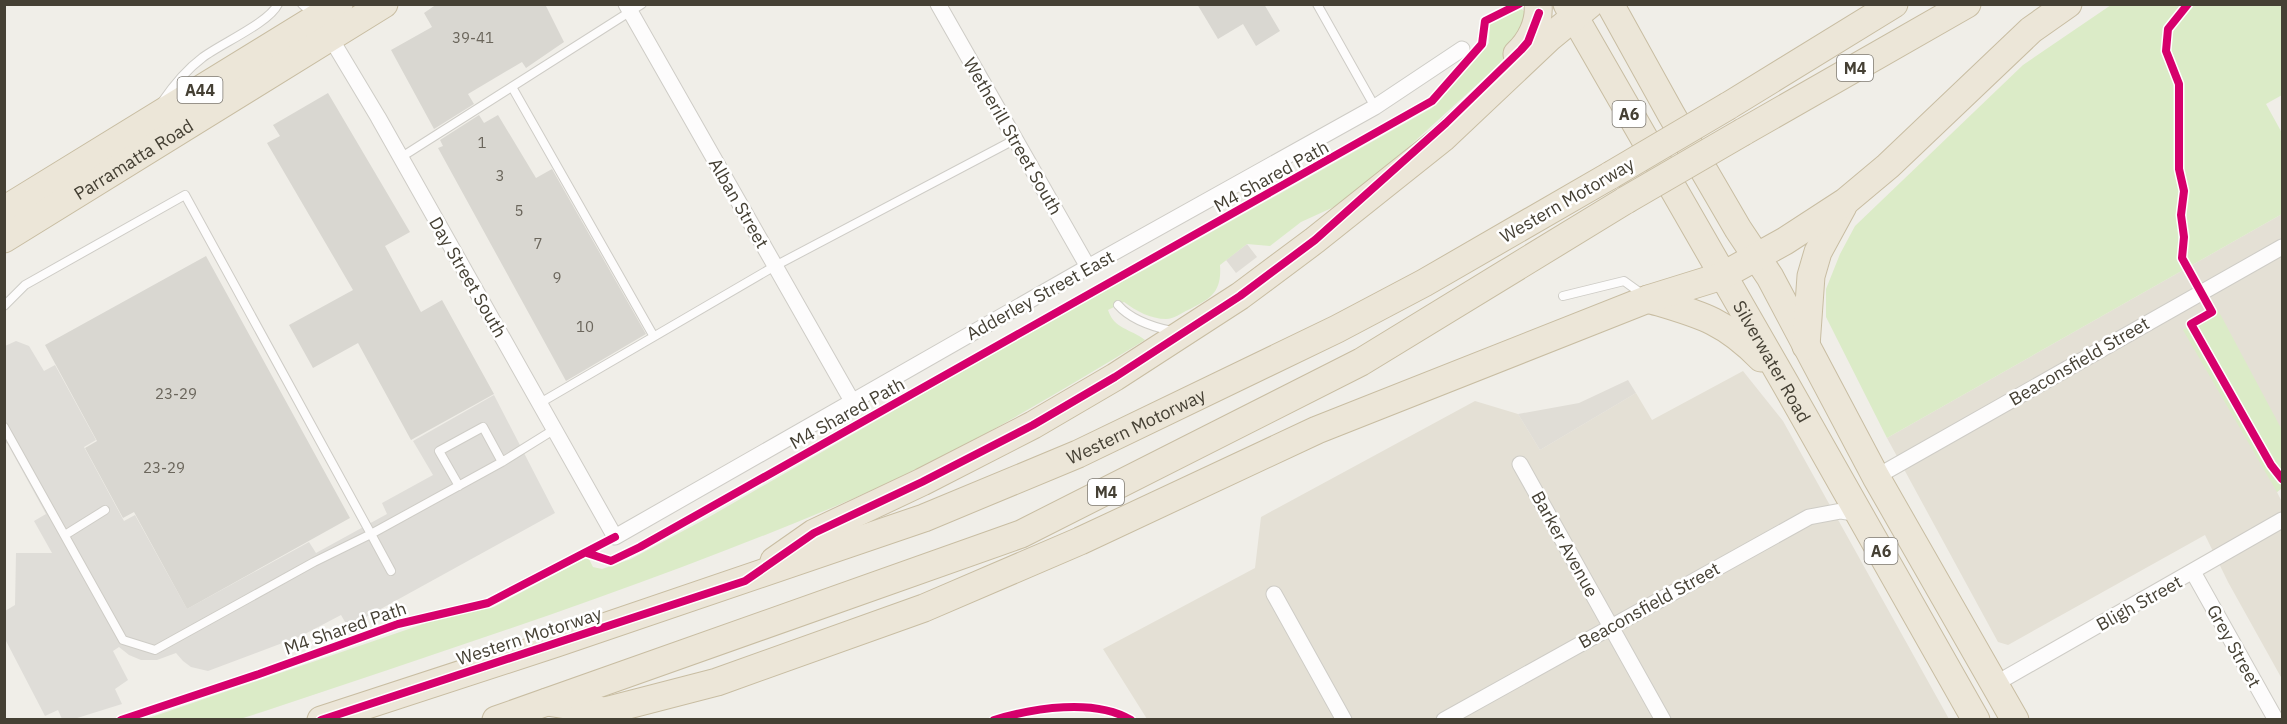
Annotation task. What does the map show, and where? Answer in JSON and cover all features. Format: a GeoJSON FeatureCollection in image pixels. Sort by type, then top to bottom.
{"type":"FeatureCollection","features":[{"type":"Feature","properties":{"kind":"highway","name":"Parramatta Road"},"geometry":{"type":"LineString","coordinates":[[4,210],[322,14],[384,4]]}},
{"type":"Feature","properties":{"kind":"highway"},"geometry":{"type":"LineString","coordinates":[[1315,240],[1446,123],[1521,50],[1528,42],[1535,27],[1539,13],[1538,4]]}},
{"type":"Feature","properties":{"kind":"highway","name":"Silverwater Road"},"geometry":{"type":"LineString","coordinates":[[1610,4],[1682,133],[1738,229],[1757,256],[1876,477],[2015,720]]}},
{"type":"Feature","properties":{"kind":"highway","name":"Western Motorway"},"geometry":{"type":"LineString","coordinates":[[321,720],[745,580],[924,518],[1078,454],[1337,329],[1424,283],[1728,106],[1894,4]]}},
{"type":"Feature","properties":{"kind":"highway","name":"Western Motorway"},"geometry":{"type":"LineString","coordinates":[[496,720],[1021,534],[1361,362],[1626,200],[1967,4]]}},
{"type":"Feature","properties":{"kind":"highway"},"geometry":{"type":"LineString","coordinates":[[548,702],[605,711],[717,682],[924,608],[1080,541],[1317,430],[1648,299],[1722,276],[1785,241],[1845,202],[1888,166],[2031,30],[2068,4]]}},
{"type":"Feature","properties":{"kind":"highway"},"geometry":{"type":"LineString","coordinates":[[745,580],[814,533],[922,482],[1033,425],[1240,296],[1315,240],[1443,138],[1577,9]]}},
{"type":"Feature","properties":{"kind":"highway","name":"Silverwater Road"},"geometry":{"type":"LineString","coordinates":[[1577,9],[1722,276],[1785,382],[1976,720]]}},
{"type":"Feature","properties":{"kind":"highway","name":"Parramatta Road"},"geometry":{"type":"LineString","coordinates":[[4,239],[322,14]]}},
{"type":"Feature","properties":{"kind":"highway"},"geometry":{"type":"LineString","coordinates":[[1806,347],[1811,276],[1818,252],[1845,202]]}},
{"type":"Feature","properties":{"kind":"highway"},"geometry":{"type":"LineString","coordinates":[[1648,299],[1709,319],[1730,330],[1749,345],[1785,382]]}},
{"type":"Feature","properties":{"kind":"street","name":"Wetherill Street South"},"geometry":{"type":"LineString","coordinates":[[938,4],[1088,267]]}},
{"type":"Feature","properties":{"kind":"street","name":"Alban Street"},"geometry":{"type":"LineString","coordinates":[[633,7],[852,401]]}},
{"type":"Feature","properties":{"kind":"street","name":"Day Street South"},"geometry":{"type":"LineString","coordinates":[[322,14],[400,158],[615,537]]}},
{"type":"Feature","properties":{"kind":"street","name":"Adderley Street East"},"geometry":{"type":"LineString","coordinates":[[615,537],[1088,267],[1375,107],[1462,49]]}},
{"type":"Feature","properties":{"kind":"street","name":"Beaconsfield Street"},"geometry":{"type":"LineString","coordinates":[[1876,477],[2283,247]]}},
{"type":"Feature","properties":{"kind":"street","name":"Barker Avenue"},"geometry":{"type":"LineString","coordinates":[[1520,464],[1663,720]]}},
{"type":"Feature","properties":{"kind":"street","name":"Beaconsfield Street"},"geometry":{"type":"LineString","coordinates":[[1444,720],[1809,517],[1841,511],[1860,514]]}},
{"type":"Feature","properties":{"kind":"street","name":"Bligh Street"},"geometry":{"type":"LineString","coordinates":[[1995,684],[2283,520]]}},
{"type":"Feature","properties":{"kind":"street","name":"Grey Street"},"geometry":{"type":"LineString","coordinates":[[2193,572],[2276,720]]}},
{"type":"Feature","properties":{"kind":"street"},"geometry":{"type":"LineString","coordinates":[[1274,594],[1344,720]]}},
{"type":"Feature","properties":{"kind":"lane"},"geometry":{"type":"LineString","coordinates":[[149,121],[171,89],[187,71],[202,58],[267,17],[278,4]]}},
{"type":"Feature","properties":{"kind":"lane"},"geometry":{"type":"LineString","coordinates":[[1317,4],[1375,107]]}},
{"type":"Feature","properties":{"kind":"lane"},"geometry":{"type":"LineString","coordinates":[[400,158],[633,7]]}},
{"type":"Feature","properties":{"kind":"lane"},"geometry":{"type":"LineString","coordinates":[[512,87],[653,335]]}},
{"type":"Feature","properties":{"kind":"lane"},"geometry":{"type":"LineString","coordinates":[[540,403],[653,335],[775,266],[1014,140]]}},
{"type":"Feature","properties":{"kind":"lane"},"geometry":{"type":"LineString","coordinates":[[4,306],[25,285],[186,195],[391,571]]}},
{"type":"Feature","properties":{"kind":"lane"},"geometry":{"type":"LineString","coordinates":[[1563,296],[1624,281],[1648,299]]}},
{"type":"Feature","properties":{"kind":"lane"},"geometry":{"type":"LineString","coordinates":[[1118,305],[1124,313],[1148,324],[1182,334]]}},
{"type":"Feature","properties":{"kind":"lane"},"geometry":{"type":"LineString","coordinates":[[4,427],[123,639],[155,650],[314,562],[459,486],[555,429]]}},
{"type":"Feature","properties":{"kind":"lane"},"geometry":{"type":"LineString","coordinates":[[459,486],[439,451],[456,441],[483,427],[502,462]]}},
{"type":"Feature","properties":{"kind":"lane"},"geometry":{"type":"LineString","coordinates":[[65,535],[105,510]]}},
{"type":"Feature","properties":{"kind":"shaded area"},"geometry":{"type":"Polygon","coordinates":[[[2282,214],[2282,488],[2277,492],[2282,502],[2282,679],[2228,582],[2205,535],[2008,645],[1998,642],[1887,438],[2282,214]]]}},
{"type":"Feature","properties":{"kind":"shaded area"},"geometry":{"type":"Polygon","coordinates":[[[1247,244],[1257,257],[1236,273],[1226,260],[1247,244]]]}},
{"type":"Feature","properties":{"kind":"shaded area"},"geometry":{"type":"Polygon","coordinates":[[[16,341],[29,346],[44,371],[55,365],[96,440],[84,447],[124,521],[135,515],[187,609],[309,542],[316,553],[387,514],[382,503],[433,475],[413,441],[494,395],[555,513],[348,627],[341,615],[301,636],[208,671],[191,667],[176,653],[157,660],[141,660],[129,655],[119,647],[113,651],[128,680],[115,689],[122,704],[74,719],[62,719],[58,710],[45,716],[5,639],[5,611],[15,605],[16,553],[52,553],[34,521],[46,514],[7,443],[5,444],[5,346],[16,341]]]}},
{"type":"Feature","properties":{"kind":"shaded area"},"geometry":{"type":"Polygon","coordinates":[[[1743,371],[1783,421],[1949,719],[1147,719],[1103,649],[1255,568],[1261,517],[1475,401],[1518,414],[1540,450],[1636,393],[1652,420],[1743,371]]]}},
{"type":"Feature","properties":{"kind":"shaded area"},"geometry":{"type":"Polygon","coordinates":[[[1628,380],[1636,393],[1540,450],[1518,414],[1579,403],[1628,380]]]}},
{"type":"Feature","properties":{"kind":"green space"},"geometry":{"type":"Polygon","coordinates":[[[2111,5],[2282,5],[2282,95],[2266,104],[2282,133],[2282,214],[1887,438],[1826,317],[1826,289],[1840,254],[1855,226],[2023,65],[2111,5]]]}},
{"type":"Feature","properties":{"kind":"green space"},"geometry":{"type":"Polygon","coordinates":[[[1521,9],[1530,15],[1516,46],[1502,62],[1404,151],[1336,206],[1301,222],[1270,246],[1247,244],[1220,265],[1219,282],[1213,294],[1175,317],[1160,319],[1149,316],[1124,302],[1108,310],[1114,321],[1145,340],[1035,406],[951,452],[834,507],[682,567],[262,712],[240,719],[143,720],[435,620],[494,607],[588,557],[593,567],[602,569],[631,559],[709,517],[1088,299],[1144,270],[1432,108],[1489,43],[1490,23],[1521,9]]]}},
{"type":"Feature","properties":{"kind":"green space"},"geometry":{"type":"Polygon","coordinates":[[[2218,310],[2282,430],[2282,488],[2277,492],[2183,330],[2218,310]]]}},
{"type":"Feature","properties":{"kind":"building"},"geometry":{"type":"Polygon","coordinates":[[[437,4],[545,4],[564,42],[526,68],[522,62],[468,94],[474,104],[434,129],[391,50],[432,27],[424,13],[437,4]]]}},
{"type":"Feature","properties":{"kind":"building"},"geometry":{"type":"Polygon","coordinates":[[[1197,4],[1264,4],[1280,31],[1256,46],[1243,24],[1218,39],[1197,4]]]}},
{"type":"Feature","properties":{"kind":"building"},"geometry":{"type":"Polygon","coordinates":[[[328,93],[410,232],[385,246],[421,312],[442,300],[494,394],[411,440],[358,343],[313,368],[289,325],[353,290],[267,143],[280,136],[273,125],[328,93]]]}},
{"type":"Feature","properties":{"kind":"building"},"geometry":{"type":"Polygon","coordinates":[[[479,115],[484,123],[498,115],[536,178],[552,169],[646,334],[566,381],[438,148],[443,146],[440,140],[479,115]]]}},
{"type":"Feature","properties":{"kind":"building"},"geometry":{"type":"Polygon","coordinates":[[[206,256],[350,518],[187,609],[134,512],[123,518],[85,448],[97,441],[45,345],[206,256]]]}},
{"type":"Feature","properties":{"kind":"cycle path","name":"M4 Shared Path"},"geometry":{"type":"LineString","coordinates":[[587,553],[611,561],[640,547],[1432,101],[1482,44],[1485,21],[1519,4]]}},
{"type":"Feature","properties":{"kind":"cycle path"},"geometry":{"type":"LineString","coordinates":[[2188,4],[2168,29],[2166,51],[2179,84],[2179,169],[2184,191],[2181,215],[2184,237],[2182,258],[2212,312],[2191,324],[2271,465],[2282,479]]}},
{"type":"Feature","properties":{"kind":"cycle path"},"geometry":{"type":"LineString","coordinates":[[321,720],[745,581],[814,533],[922,482],[1033,425],[1115,377],[1240,296],[1315,240],[1446,123],[1521,50],[1528,42],[1539,13]]}},
{"type":"Feature","properties":{"kind":"cycle path","name":"M4 Shared Path"},"geometry":{"type":"LineString","coordinates":[[121,720],[398,624],[488,603],[615,537]]}},
{"type":"Feature","properties":{"kind":"cycle path"},"geometry":{"type":"LineString","coordinates":[[994,720],[1027,712],[1064,707],[1100,709],[1131,720]]}}]}
